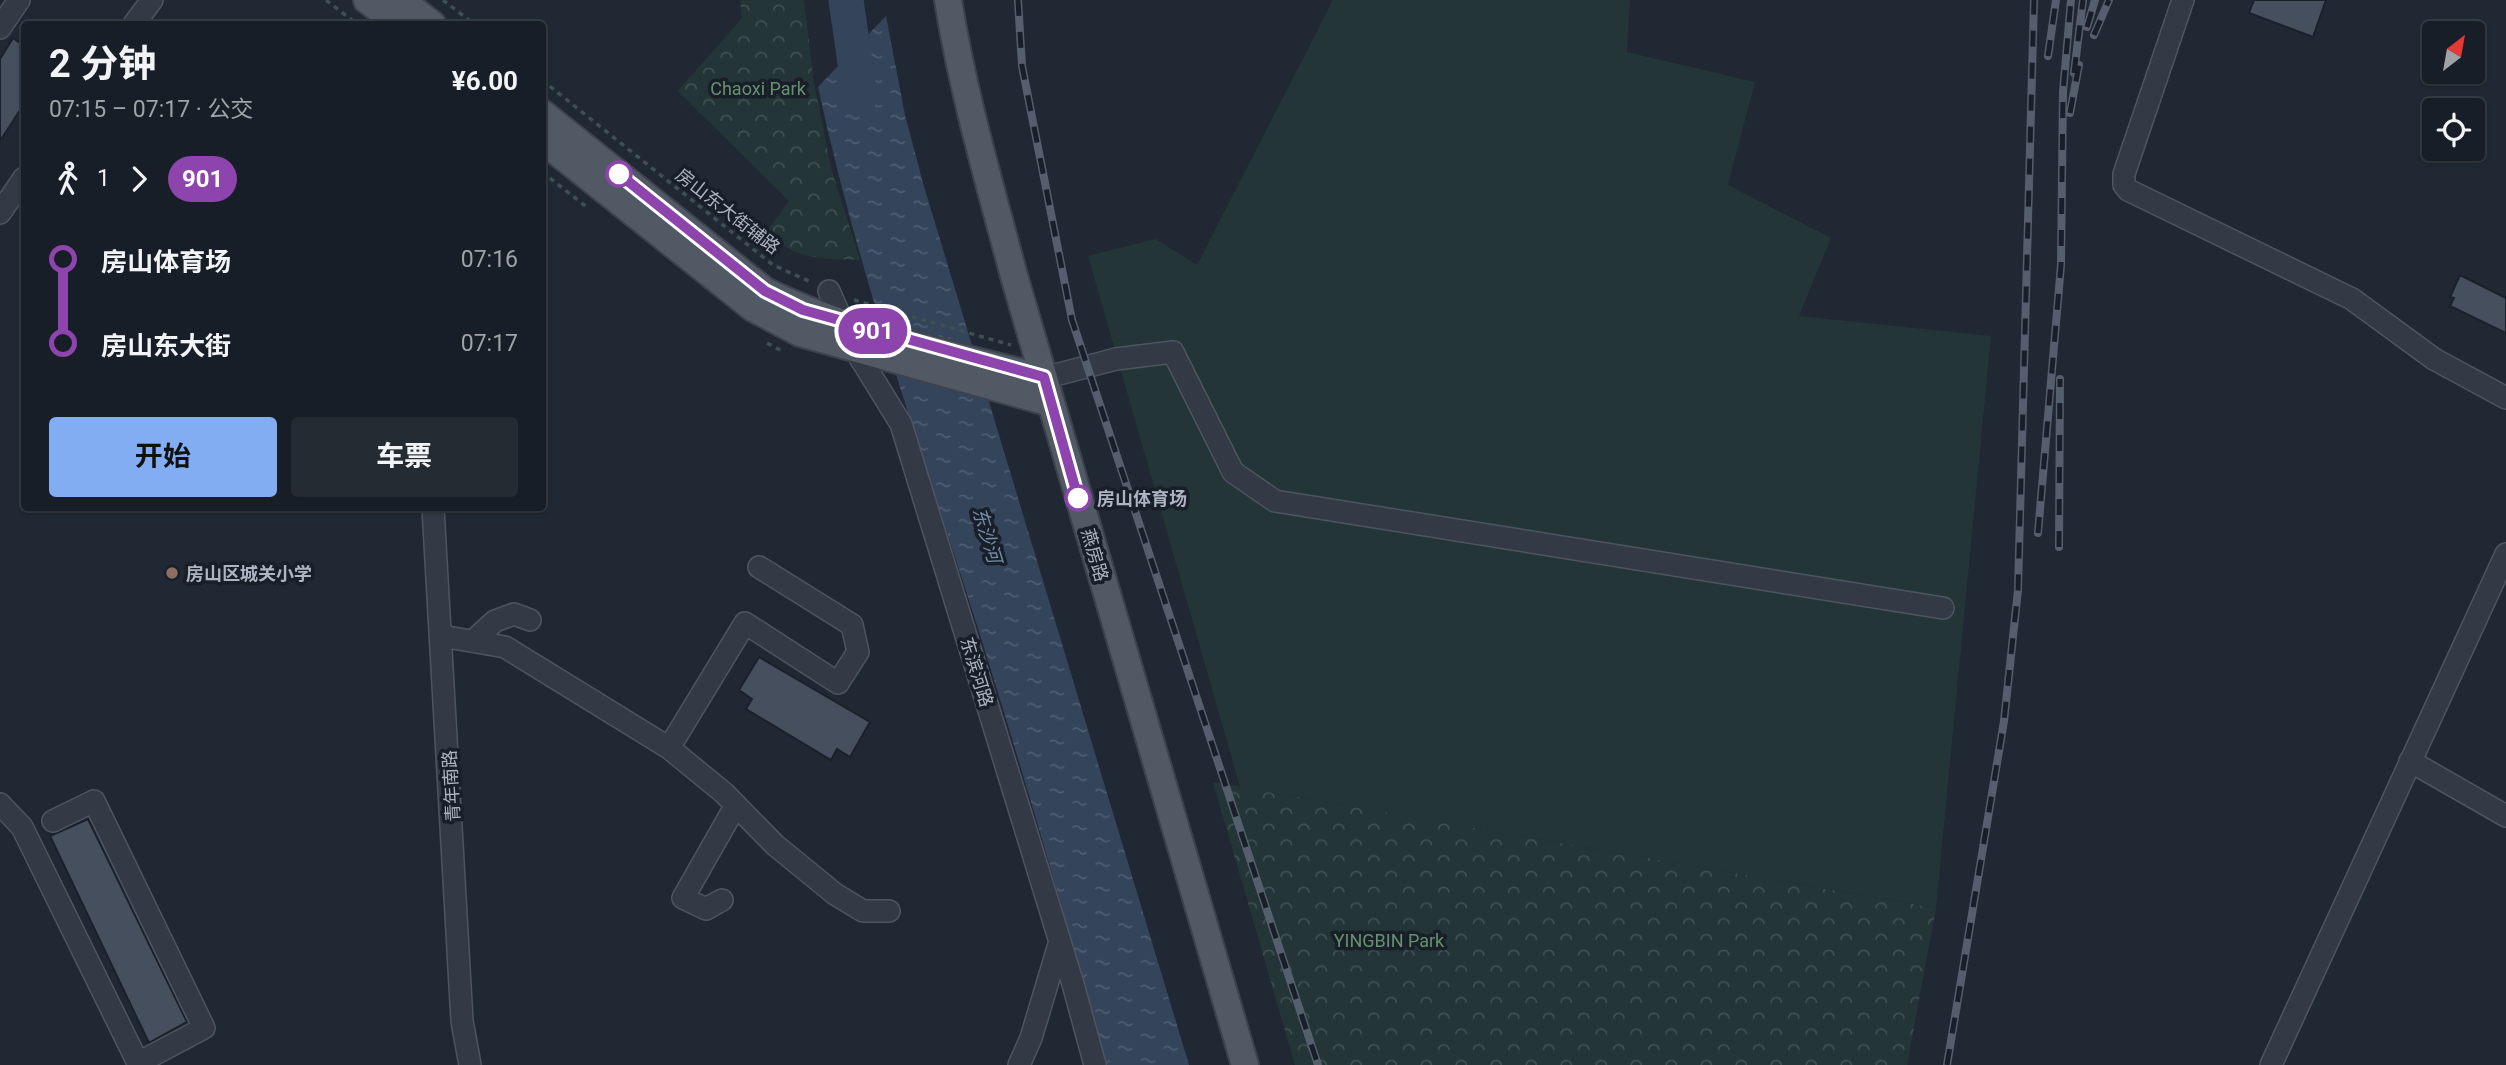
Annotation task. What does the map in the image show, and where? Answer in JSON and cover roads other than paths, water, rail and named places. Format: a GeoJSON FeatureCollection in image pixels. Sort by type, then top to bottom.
{"type":"FeatureCollection","features":[{"type":"Feature","properties":{"kind":"main road"},"geometry":{"type":"LineString","coordinates":[[367,0],[394,21]]}},
{"type":"Feature","properties":{"kind":"main road"},"geometry":{"type":"LineString","coordinates":[[401,0],[428,21]]}},
{"type":"Feature","properties":{"kind":"main road","name":"燕房路"},"geometry":{"type":"LineString","coordinates":[[948,0],[955,43],[982,158],[1245,1065]]}},
{"type":"Feature","properties":{"kind":"main road"},"geometry":{"type":"LineString","coordinates":[[546,116],[765,291],[803,310],[843,323],[879,344],[1048,390]]}},
{"type":"Feature","properties":{"kind":"main road"},"geometry":{"type":"LineString","coordinates":[[546,143],[753,308],[800,333],[855,348],[879,344]]}},
{"type":"Feature","properties":{"kind":"street"},"geometry":{"type":"LineString","coordinates":[[0,28],[19,0]]}},
{"type":"Feature","properties":{"kind":"street"},"geometry":{"type":"LineString","coordinates":[[136,21],[152,0]]}},
{"type":"Feature","properties":{"kind":"street"},"geometry":{"type":"LineString","coordinates":[[2183,0],[2124,174],[2128,190],[2352,299],[2445,366],[2506,398]]}},
{"type":"Feature","properties":{"kind":"street"},"geometry":{"type":"LineString","coordinates":[[0,213],[21,182]]}},
{"type":"Feature","properties":{"kind":"street","name":"东滨河路"},"geometry":{"type":"LineString","coordinates":[[829,290],[855,348],[901,424],[1060,941],[1095,1065]]}},
{"type":"Feature","properties":{"kind":"street"},"geometry":{"type":"LineString","coordinates":[[1048,390],[1116,359],[1174,352],[1233,472],[1275,501],[1943,608]]}},
{"type":"Feature","properties":{"kind":"street","name":"青年南路"},"geometry":{"type":"LineString","coordinates":[[433,511],[443,636],[463,1021],[470,1065]]}},
{"type":"Feature","properties":{"kind":"street"},"geometry":{"type":"LineString","coordinates":[[2271,1065],[2506,554]]}},
{"type":"Feature","properties":{"kind":"street"},"geometry":{"type":"LineString","coordinates":[[669,748],[745,623],[838,683],[858,652],[852,625],[759,567]]}},
{"type":"Feature","properties":{"kind":"street"},"geometry":{"type":"LineString","coordinates":[[473,641],[495,621],[514,614],[530,620]]}},
{"type":"Feature","properties":{"kind":"street"},"geometry":{"type":"LineString","coordinates":[[443,636],[505,647],[669,748],[736,805],[775,845],[835,894],[863,911],[889,911]]}},
{"type":"Feature","properties":{"kind":"street"},"geometry":{"type":"LineString","coordinates":[[2410,761],[2506,816]]}},
{"type":"Feature","properties":{"kind":"street"},"geometry":{"type":"LineString","coordinates":[[0,804],[22,827],[138,1063],[204,1028],[94,801],[53,821]]}},
{"type":"Feature","properties":{"kind":"street"},"geometry":{"type":"LineString","coordinates":[[722,900],[706,909],[683,898],[736,805]]}},
{"type":"Feature","properties":{"kind":"street"},"geometry":{"type":"LineString","coordinates":[[1019,1065],[1031,1038],[1060,941]]}},
{"type":"Feature","properties":{"kind":"water"},"geometry":{"type":"Polygon","coordinates":[[[886,16],[905,115],[923,183],[1189,1065],[1107,1065],[1004,711],[867,279],[818,87],[886,16]]]}},
{"type":"Feature","properties":{"kind":"waterway","name":"东沙河"},"geometry":{"type":"LineString","coordinates":[[846,0],[860,97]]}},
{"type":"Feature","properties":{"kind":"railway"},"geometry":{"type":"LineString","coordinates":[[1018,0],[1022,66],[1072,320],[1318,1065]]}},
{"type":"Feature","properties":{"kind":"railway"},"geometry":{"type":"LineString","coordinates":[[1947,1065],[2004,721],[2018,590],[2034,0]]}},
{"type":"Feature","properties":{"kind":"railway"},"geometry":{"type":"LineString","coordinates":[[2048,56],[2056,0]]}},
{"type":"Feature","properties":{"kind":"railway"},"geometry":{"type":"LineString","coordinates":[[2038,533],[2061,265],[2063,92],[2071,0]]}},
{"type":"Feature","properties":{"kind":"railway"},"geometry":{"type":"LineString","coordinates":[[2074,73],[2083,0]]}},
{"type":"Feature","properties":{"kind":"railway"},"geometry":{"type":"LineString","coordinates":[[2087,27],[2095,0]]}},
{"type":"Feature","properties":{"kind":"railway"},"geometry":{"type":"LineString","coordinates":[[2094,35],[2109,0]]}},
{"type":"Feature","properties":{"kind":"railway"},"geometry":{"type":"LineString","coordinates":[[2070,113],[2079,65]]}},
{"type":"Feature","properties":{"kind":"railway"},"geometry":{"type":"LineString","coordinates":[[2059,547],[2060,379]]}},
{"type":"Feature","properties":{"kind":"place","name":"房山体育场"},"geometry":{"type":"Point","coordinates":[1078,498]}},
{"type":"Feature","properties":{"kind":"place","name":"房山区城关小学"},"geometry":{"type":"Point","coordinates":[172,573]}},
{"type":"Feature","properties":{"kind":"park label","name":"Chaoxi Park"},"geometry":{"type":"Point","coordinates":[758,88]}},
{"type":"Feature","properties":{"kind":"park label","name":"YINGBIN Park"},"geometry":{"type":"Point","coordinates":[1389,940]}}]}
